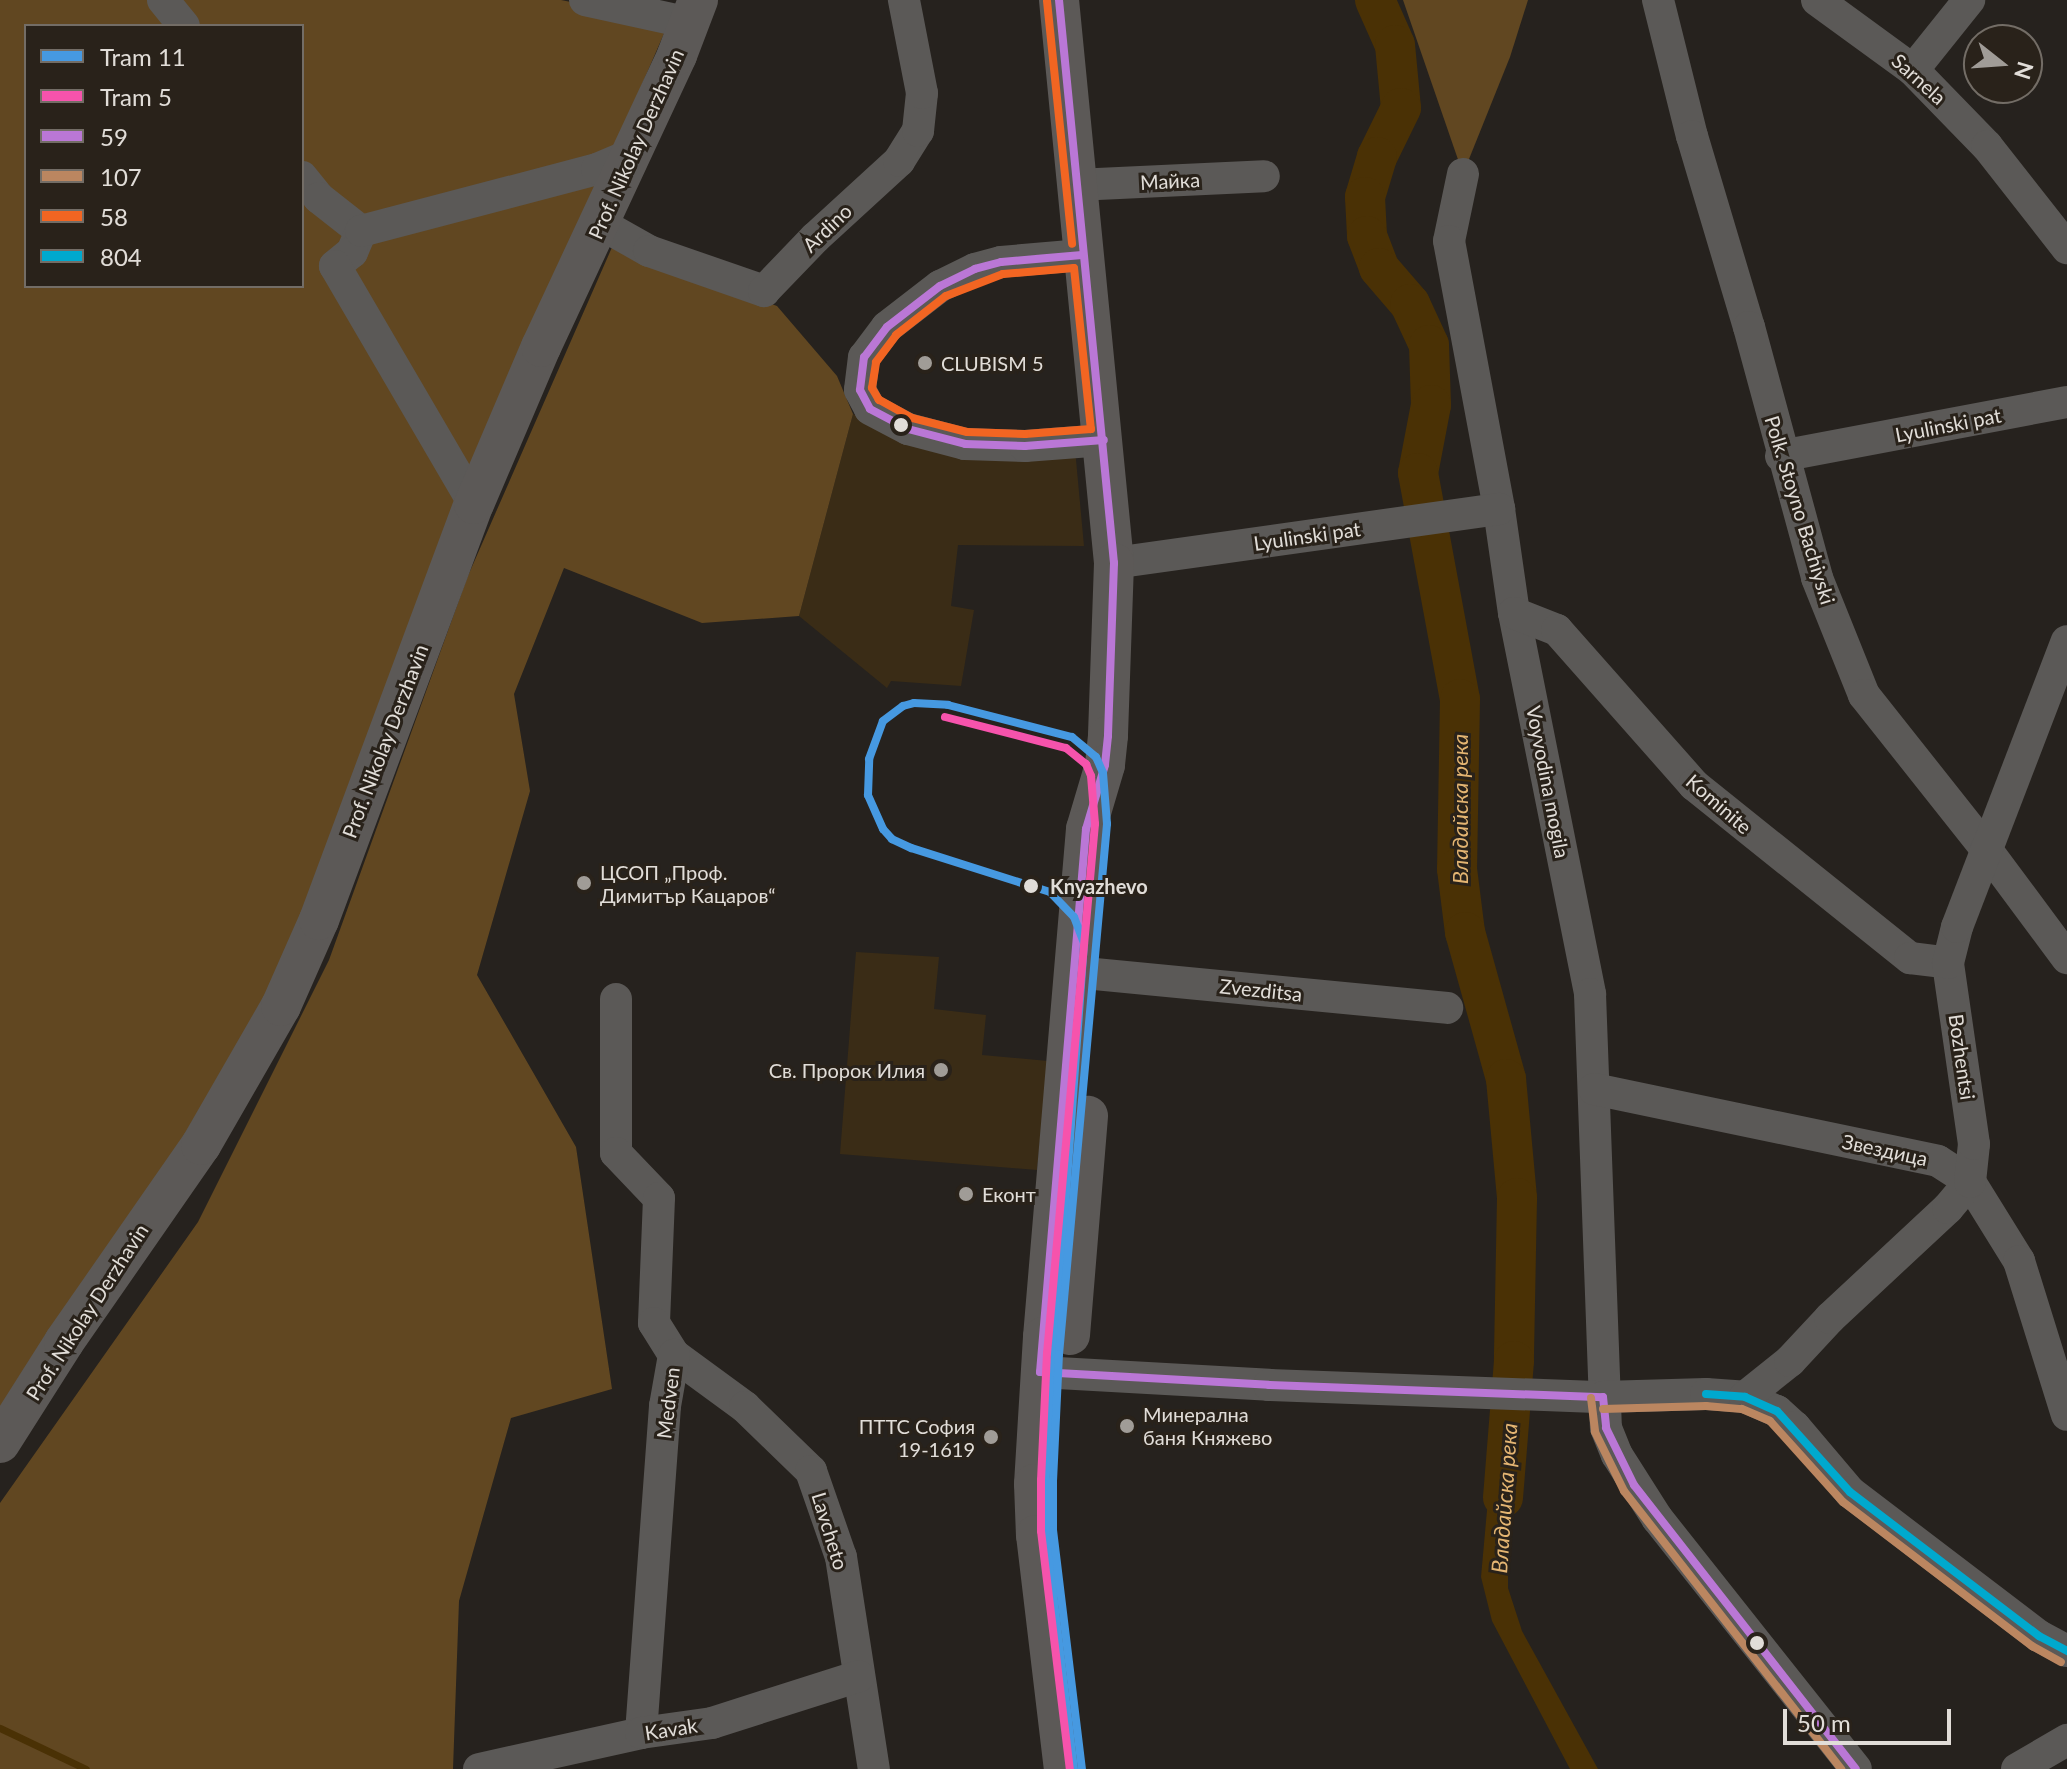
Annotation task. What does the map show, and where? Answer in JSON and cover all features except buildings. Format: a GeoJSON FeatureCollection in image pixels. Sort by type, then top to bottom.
{"type":"FeatureCollection","features":[{"type":"Feature","properties":{"kind":"main road"},"geometry":{"type":"LineString","coordinates":[[1059,0],[1114,563],[1105,765],[1086,829],[1087,973],[1053,1373],[1034,1484],[1036,1535],[1064,1769]]}},
{"type":"Feature","properties":{"kind":"main road","name":"Prof. Nikolay Derzhavin"},"geometry":{"type":"LineString","coordinates":[[0,1443],[64,1342],[201,1145],[281,1006],[319,920],[474,504],[541,347],[601,224],[694,11]]}},
{"type":"Feature","properties":{"kind":"main road"},"geometry":{"type":"LineString","coordinates":[[1053,1373],[1060,1525],[1089,1769]]}},
{"type":"Feature","properties":{"kind":"street"},"geometry":{"type":"LineString","coordinates":[[163,0],[182,24]]}},
{"type":"Feature","properties":{"kind":"street"},"geometry":{"type":"LineString","coordinates":[[585,0],[694,11]]}},
{"type":"Feature","properties":{"kind":"street","name":"Ardino"},"geometry":{"type":"LineString","coordinates":[[601,224],[649,251],[764,291],[815,238],[899,161],[918,131],[922,93],[904,0]]}},
{"type":"Feature","properties":{"kind":"street","name":"Polk. Stoyno Bachiyski"},"geometry":{"type":"LineString","coordinates":[[1658,0],[1692,136],[1749,327],[1781,456],[1817,578],[1864,695],[1986,849],[2067,958]]}},
{"type":"Feature","properties":{"kind":"street","name":"Sarnela"},"geometry":{"type":"LineString","coordinates":[[1817,0],[1913,70],[1987,146],[2067,248]]}},
{"type":"Feature","properties":{"kind":"street"},"geometry":{"type":"LineString","coordinates":[[1913,70],[1969,0]]}},
{"type":"Feature","properties":{"kind":"street"},"geometry":{"type":"LineString","coordinates":[[361,231],[597,169],[632,154]]}},
{"type":"Feature","properties":{"kind":"street","name":"Voyvodina mogila"},"geometry":{"type":"LineString","coordinates":[[1463,174],[1449,241],[1489,510],[1514,613],[1590,994],[1606,1428],[1617,1455],[1641,1496],[1856,1769]]}},
{"type":"Feature","properties":{"kind":"street","name":"Майка"},"geometry":{"type":"LineString","coordinates":[[1076,185],[1264,176]]}},
{"type":"Feature","properties":{"kind":"street"},"geometry":{"type":"LineString","coordinates":[[304,179],[319,198],[361,231]]}},
{"type":"Feature","properties":{"kind":"street"},"geometry":{"type":"LineString","coordinates":[[361,231],[352,252],[335,266],[474,504]]}},
{"type":"Feature","properties":{"kind":"street"},"geometry":{"type":"LineString","coordinates":[[1082,255],[1001,262],[975,269],[940,286],[887,327],[864,357],[860,390],[870,409],[908,429],[965,444],[1025,446],[1104,440]]}},
{"type":"Feature","properties":{"kind":"street","name":"Lyulinski pat"},"geometry":{"type":"LineString","coordinates":[[1781,456],[2067,402]]}},
{"type":"Feature","properties":{"kind":"street","name":"Lyulinski pat"},"geometry":{"type":"LineString","coordinates":[[1114,563],[1489,510]]}},
{"type":"Feature","properties":{"kind":"street","name":"Kominite"},"geometry":{"type":"LineString","coordinates":[[1514,613],[1557,630],[1694,785],[1910,958],[1948,963]]}},
{"type":"Feature","properties":{"kind":"street","name":"Bozhentsi"},"geometry":{"type":"LineString","coordinates":[[1970,1182],[1974,1144],[1948,963],[1957,927],[2067,641]]}},
{"type":"Feature","properties":{"kind":"street","name":"Zvezditsa"},"geometry":{"type":"LineString","coordinates":[[1087,973],[1447,1008]]}},
{"type":"Feature","properties":{"kind":"street","name":"Medven"},"geometry":{"type":"LineString","coordinates":[[616,999],[616,1153],[659,1198],[654,1323],[674,1355],[665,1406],[641,1733]]}},
{"type":"Feature","properties":{"kind":"street","name":"Звездица"},"geometry":{"type":"LineString","coordinates":[[1594,1089],[1938,1161],[1970,1182],[2019,1261],[2067,1415]]}},
{"type":"Feature","properties":{"kind":"street"},"geometry":{"type":"LineString","coordinates":[[1745,1397],[1790,1361],[1970,1182]]}},
{"type":"Feature","properties":{"kind":"street","name":"Lavcheto"},"geometry":{"type":"LineString","coordinates":[[674,1355],[745,1407],[811,1471],[841,1557],[874,1769]]}},
{"type":"Feature","properties":{"kind":"street"},"geometry":{"type":"LineString","coordinates":[[1053,1373],[1603,1397],[1706,1394],[1745,1397],[1777,1411],[1795,1427],[1850,1492],[2039,1636],[2067,1651]]}},
{"type":"Feature","properties":{"kind":"street","name":"Kavak"},"geometry":{"type":"LineString","coordinates":[[479,1769],[641,1733],[712,1723],[859,1676]]}},
{"type":"Feature","properties":{"kind":"street"},"geometry":{"type":"LineString","coordinates":[[2017,1769],[2067,1740]]}},
{"type":"Feature","properties":{"kind":"shaded area"},"geometry":{"type":"Polygon","coordinates":[[[0,0],[561,0],[669,22],[498,416],[285,970],[0,1437],[0,0]]]}},
{"type":"Feature","properties":{"kind":"shaded area"},"geometry":{"type":"Polygon","coordinates":[[[1403,0],[1528,0],[1510,57],[1463,174],[1403,0]]]}},
{"type":"Feature","properties":{"kind":"shaded area"},"geometry":{"type":"Polygon","coordinates":[[[613,245],[777,306],[837,376],[853,414],[799,616],[702,623],[564,568],[514,694],[530,791],[477,975],[576,1147],[612,1389],[511,1418],[459,1601],[453,1769],[0,1769],[0,1503],[198,1222],[329,960],[467,578],[613,245]]]}},
{"type":"Feature","properties":{"kind":"shaded area"},"geometry":{"type":"Polygon","coordinates":[[[853,414],[928,446],[1075,449],[1084,546],[958,545],[951,606],[974,610],[961,686],[891,681],[887,688],[799,616],[853,414]]]}},
{"type":"Feature","properties":{"kind":"shaded area"},"geometry":{"type":"Polygon","coordinates":[[[856,952],[939,957],[934,1009],[986,1015],[982,1055],[1048,1061],[1037,1170],[840,1154],[856,952]]]}},
{"type":"Feature","properties":{"kind":"water"},"geometry":{"type":"Polygon","coordinates":[[[1493,1444],[1519,1446],[1508,1555],[1508,1588],[1522,1631],[1598,1769],[1570,1769],[1492,1621],[1481,1577],[1493,1444]]]}},
{"type":"Feature","properties":{"kind":"waterway","name":"Владайска река"},"geometry":{"type":"LineString","coordinates":[[1375,0],[1395,45],[1401,108],[1377,157],[1365,197],[1367,236],[1379,268],[1410,304],[1429,345],[1431,405],[1418,473],[1460,699],[1457,869],[1465,932],[1506,1079],[1517,1198],[1514,1361],[1503,1498]]}},
{"type":"Feature","properties":{"kind":"waterway"},"geometry":{"type":"LineString","coordinates":[[0,1728],[86,1769]]}},
{"type":"Feature","properties":{"kind":"tram line","name":"11"},"geometry":{"type":"LineString","coordinates":[[1074,1769],[1054,1602],[1045,1487],[1084,943],[1074,917],[1050,892],[911,848],[892,839],[883,829],[868,795],[869,759],[883,721],[903,706],[914,703],[948,705],[1072,737],[1096,757],[1103,773],[1107,824],[1059,1354],[1053,1480],[1053,1530],[1082,1769]]}},
{"type":"Feature","properties":{"kind":"tram line","name":"5"},"geometry":{"type":"LineString","coordinates":[[945,717],[1066,748],[1086,764],[1091,776],[1095,824],[1047,1353],[1041,1480],[1041,1531],[1070,1769]]}},
{"type":"Feature","properties":{"kind":"transit line","name":"59"},"geometry":{"type":"LineString","coordinates":[[1059,0],[1114,563],[1108,736],[1105,765],[1086,829],[1040,1372],[1269,1385],[1603,1397]]}},
{"type":"Feature","properties":{"kind":"transit line","name":"58"},"geometry":{"type":"LineString","coordinates":[[1047,1],[1072,244]]}},
{"type":"Feature","properties":{"kind":"transit line","name":"59"},"geometry":{"type":"LineString","coordinates":[[1082,255],[1001,262],[975,269],[940,286],[887,327],[864,357],[860,390],[870,409],[908,429],[965,444],[1025,446],[1104,440]]}},
{"type":"Feature","properties":{"kind":"transit line","name":"58"},"geometry":{"type":"LineString","coordinates":[[1074,268],[1091,429],[1025,434],[967,432],[912,418],[879,400],[872,388],[876,362],[896,335],[946,296],[1003,274],[1074,268]]}},
{"type":"Feature","properties":{"kind":"transit line","name":"804"},"geometry":{"type":"LineString","coordinates":[[1706,1394],[1745,1397],[1777,1411],[1850,1492],[2039,1636],[2067,1651]]}},
{"type":"Feature","properties":{"kind":"transit line","name":"59"},"geometry":{"type":"LineString","coordinates":[[1603,1397],[1606,1428],[1634,1485],[1856,1769]]}},
{"type":"Feature","properties":{"kind":"transit line","name":"107"},"geometry":{"type":"LineString","coordinates":[[1591,1398],[1595,1432],[1624,1491],[1841,1769]]}},
{"type":"Feature","properties":{"kind":"transit line","name":"107"},"geometry":{"type":"LineString","coordinates":[[1603,1409],[1706,1406],[1742,1409],[1770,1421],[1843,1502],[2032,1646],[2061,1662]]}},
{"type":"Feature","properties":{"kind":"place","name":"CLUBISM 5"},"geometry":{"type":"Point","coordinates":[925,363]}},
{"type":"Feature","properties":{"kind":"place","name":"ЦСОП „Проф. Димитър Кацаров“"},"geometry":{"type":"Point","coordinates":[584,883]}},
{"type":"Feature","properties":{"kind":"place","name":"Knyazhevo"},"geometry":{"type":"Point","coordinates":[1031,886]}},
{"type":"Feature","properties":{"kind":"place","name":"Св. Пророк Илия"},"geometry":{"type":"Point","coordinates":[941,1070]}},
{"type":"Feature","properties":{"kind":"place","name":"Еконт"},"geometry":{"type":"Point","coordinates":[966,1194]}},
{"type":"Feature","properties":{"kind":"place","name":"Минерална баня Княжево"},"geometry":{"type":"Point","coordinates":[1127,1426]}},
{"type":"Feature","properties":{"kind":"place","name":"ПТТС София 19-1619"},"geometry":{"type":"Point","coordinates":[991,1437]}}]}
